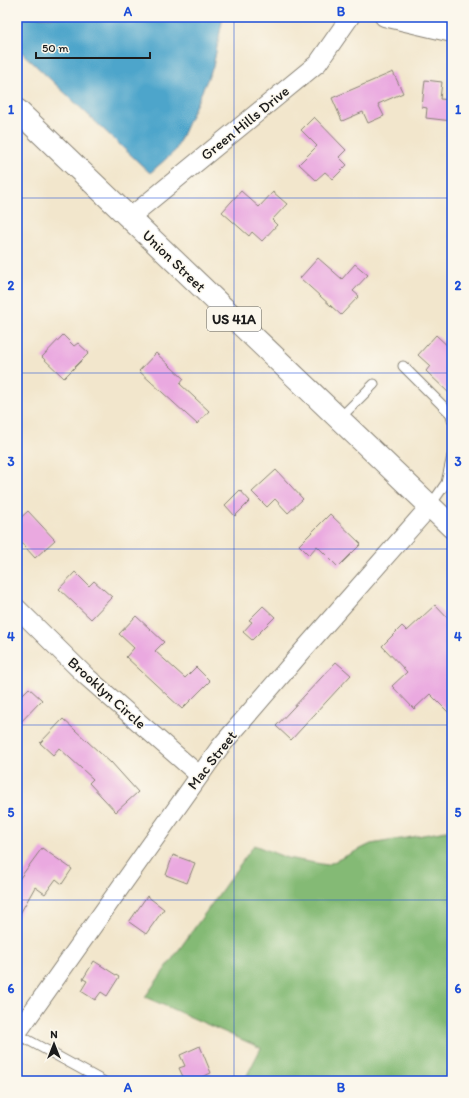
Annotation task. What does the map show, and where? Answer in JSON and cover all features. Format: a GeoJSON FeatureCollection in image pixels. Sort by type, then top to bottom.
{"type":"FeatureCollection","features":[{"type":"Feature","properties":{"kind":"main road","name":"Union Street"},"geometry":{"type":"LineString","coordinates":[[17,110],[452,527]]}},
{"type":"Feature","properties":{"kind":"street","name":"Green Hills Drive"},"geometry":{"type":"LineString","coordinates":[[129,218],[318,63],[350,17]]}},
{"type":"Feature","properties":{"kind":"street"},"geometry":{"type":"LineString","coordinates":[[384,17],[452,33]]}},
{"type":"Feature","properties":{"kind":"street","name":"Mac Street"},"geometry":{"type":"LineString","coordinates":[[17,1034],[220,747],[300,653],[430,506]]}},
{"type":"Feature","properties":{"kind":"street","name":"Brooklyn Circle"},"geometry":{"type":"LineString","coordinates":[[17,608],[87,677],[199,775]]}},
{"type":"Feature","properties":{"kind":"lane"},"geometry":{"type":"LineString","coordinates":[[403,366],[451,414],[452,420]]}},
{"type":"Feature","properties":{"kind":"lane"},"geometry":{"type":"LineString","coordinates":[[339,419],[374,384]]}},
{"type":"Feature","properties":{"kind":"lane"},"geometry":{"type":"LineString","coordinates":[[430,506],[446,483],[452,456]]}},
{"type":"Feature","properties":{"kind":"lane"},"geometry":{"type":"LineString","coordinates":[[17,1034],[103,1081]]}},
{"type":"Feature","properties":{"kind":"green space"},"geometry":{"type":"Polygon","coordinates":[[[452,830],[452,1081],[244,1081],[261,1048],[145,997],[254,845],[287,858],[327,865],[371,844],[452,830]]]}},
{"type":"Feature","properties":{"kind":"water"},"geometry":{"type":"Polygon","coordinates":[[[28,17],[223,17],[213,67],[175,151],[150,173],[17,48],[17,23],[28,17]]]}},
{"type":"Feature","properties":{"kind":"building"},"geometry":{"type":"Polygon","coordinates":[[[393,72],[403,93],[378,104],[384,116],[368,123],[363,112],[342,121],[332,98],[393,72]]]}},
{"type":"Feature","properties":{"kind":"building"},"geometry":{"type":"Polygon","coordinates":[[[425,80],[442,82],[440,99],[452,100],[452,121],[426,118],[427,108],[422,107],[425,80]]]}},
{"type":"Feature","properties":{"kind":"building"},"geometry":{"type":"Polygon","coordinates":[[[314,117],[346,150],[339,157],[347,165],[333,179],[325,172],[316,180],[299,164],[317,146],[301,130],[314,117]]]}},
{"type":"Feature","properties":{"kind":"building"},"geometry":{"type":"Polygon","coordinates":[[[241,191],[259,207],[273,192],[287,204],[272,220],[277,225],[262,241],[252,232],[249,236],[222,212],[241,191]]]}},
{"type":"Feature","properties":{"kind":"building"},"geometry":{"type":"Polygon","coordinates":[[[318,258],[342,279],[355,264],[368,275],[353,291],[359,296],[341,315],[300,278],[318,258]]]}},
{"type":"Feature","properties":{"kind":"building"},"geometry":{"type":"Polygon","coordinates":[[[63,335],[74,346],[78,343],[89,353],[64,378],[42,357],[63,335]]]}},
{"type":"Feature","properties":{"kind":"building"},"geometry":{"type":"Polygon","coordinates":[[[436,335],[452,350],[452,396],[426,371],[430,366],[418,355],[436,335]]]}},
{"type":"Feature","properties":{"kind":"building"},"geometry":{"type":"Polygon","coordinates":[[[156,353],[184,379],[180,384],[209,411],[197,424],[139,371],[156,353]]]}},
{"type":"Feature","properties":{"kind":"building"},"geometry":{"type":"Polygon","coordinates":[[[276,470],[303,499],[288,513],[275,499],[267,507],[252,492],[276,470]]]}},
{"type":"Feature","properties":{"kind":"building"},"geometry":{"type":"Polygon","coordinates":[[[240,490],[250,501],[235,516],[225,505],[240,490]]]}},
{"type":"Feature","properties":{"kind":"building"},"geometry":{"type":"Polygon","coordinates":[[[28,511],[55,540],[35,558],[17,538],[17,521],[28,511]]]}},
{"type":"Feature","properties":{"kind":"building"},"geometry":{"type":"Polygon","coordinates":[[[330,514],[361,544],[338,567],[317,546],[309,555],[299,545],[330,514]]]}},
{"type":"Feature","properties":{"kind":"building"},"geometry":{"type":"Polygon","coordinates":[[[75,572],[89,586],[94,581],[112,597],[91,619],[59,589],[75,572]]]}},
{"type":"Feature","properties":{"kind":"building"},"geometry":{"type":"Polygon","coordinates":[[[435,605],[452,623],[452,716],[430,694],[414,709],[392,686],[407,672],[382,646],[402,626],[407,631],[435,605]]]}},
{"type":"Feature","properties":{"kind":"building"},"geometry":{"type":"Polygon","coordinates":[[[263,606],[275,617],[252,640],[243,632],[252,622],[249,620],[263,606]]]}},
{"type":"Feature","properties":{"kind":"building"},"geometry":{"type":"Polygon","coordinates":[[[136,616],[164,642],[155,651],[185,678],[196,667],[210,681],[182,709],[126,657],[134,648],[119,634],[136,616]]]}},
{"type":"Feature","properties":{"kind":"building"},"geometry":{"type":"Polygon","coordinates":[[[336,662],[351,675],[291,740],[276,726],[336,662]]]}},
{"type":"Feature","properties":{"kind":"building"},"geometry":{"type":"Polygon","coordinates":[[[29,688],[42,700],[17,726],[17,689],[23,694],[29,688]]]}},
{"type":"Feature","properties":{"kind":"building"},"geometry":{"type":"Polygon","coordinates":[[[63,719],[111,762],[138,792],[116,812],[89,783],[93,779],[59,748],[53,755],[40,743],[63,719]]]}},
{"type":"Feature","properties":{"kind":"building"},"geometry":{"type":"Polygon","coordinates":[[[42,848],[72,869],[62,884],[56,879],[45,894],[35,887],[17,919],[17,882],[42,848]]]}},
{"type":"Feature","properties":{"kind":"building"},"geometry":{"type":"Polygon","coordinates":[[[173,855],[195,863],[187,883],[166,875],[173,855]]]}},
{"type":"Feature","properties":{"kind":"building"},"geometry":{"type":"Polygon","coordinates":[[[147,896],[164,909],[146,934],[129,922],[147,896]]]}},
{"type":"Feature","properties":{"kind":"building"},"geometry":{"type":"Polygon","coordinates":[[[94,961],[119,977],[107,996],[101,992],[95,1000],[81,991],[87,981],[83,979],[94,961]]]}},
{"type":"Feature","properties":{"kind":"building"},"geometry":{"type":"Polygon","coordinates":[[[200,1046],[211,1073],[193,1081],[185,1081],[179,1068],[185,1066],[180,1055],[200,1046]]]}}]}
